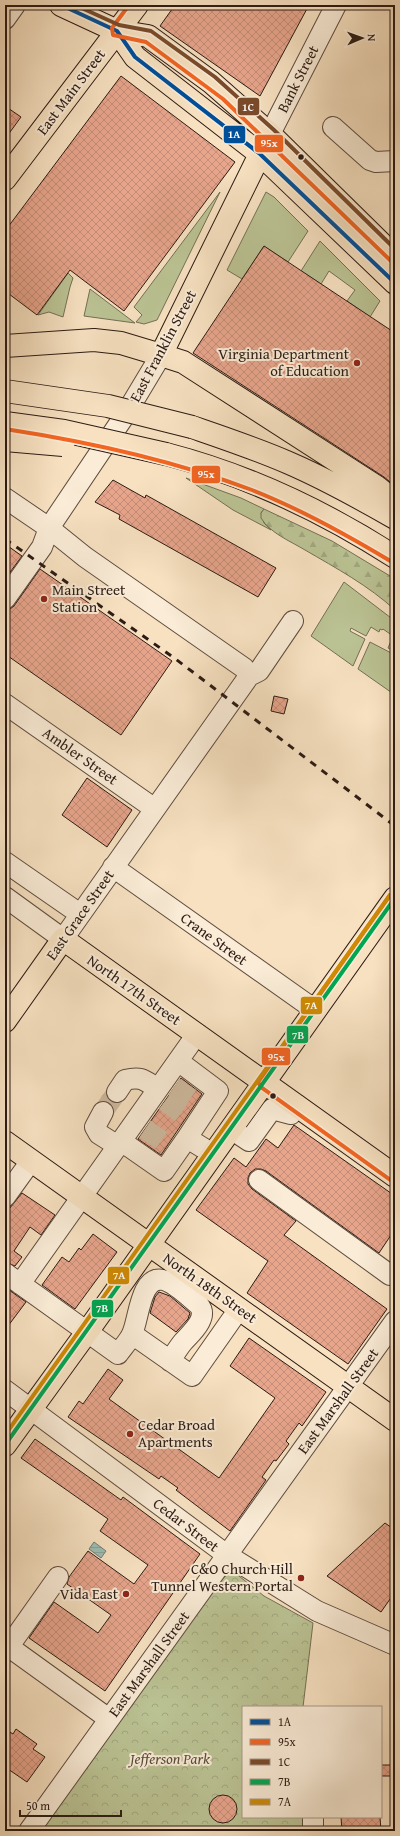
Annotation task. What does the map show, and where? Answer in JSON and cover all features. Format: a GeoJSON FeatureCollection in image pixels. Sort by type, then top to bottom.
{"type":"FeatureCollection","features":[{"type":"Feature","properties":{"kind":"main road"},"geometry":{"type":"LineString","coordinates":[[61,5],[117,31],[148,36],[211,82],[270,134],[395,256]]}},
{"type":"Feature","properties":{"kind":"main road","name":"East Main Street"},"geometry":{"type":"LineString","coordinates":[[5,179],[137,5]]}},
{"type":"Feature","properties":{"kind":"main road"},"geometry":{"type":"LineString","coordinates":[[117,31],[135,57],[260,154],[395,283]]}},
{"type":"Feature","properties":{"kind":"main road","name":"Bank Street"},"geometry":{"type":"LineString","coordinates":[[260,154],[270,134]]}},
{"type":"Feature","properties":{"kind":"main road","name":"East Franklin Street"},"geometry":{"type":"LineString","coordinates":[[161,354],[260,154]]}},
{"type":"Feature","properties":{"kind":"main road"},"geometry":{"type":"LineString","coordinates":[[5,346],[94,340],[121,343],[161,354],[183,362],[377,486],[395,502]]}},
{"type":"Feature","properties":{"kind":"main road"},"geometry":{"type":"LineString","coordinates":[[5,391],[108,406],[192,427],[257,449],[290,463],[330,482],[395,518]]}},
{"type":"Feature","properties":{"kind":"main road"},"geometry":{"type":"LineString","coordinates":[[5,423],[64,431],[174,456],[267,489],[298,503],[349,529],[395,558]]}},
{"type":"Feature","properties":{"kind":"main road"},"geometry":{"type":"LineString","coordinates":[[5,440],[174,456]]}},
{"type":"Feature","properties":{"kind":"main road"},"geometry":{"type":"LineString","coordinates":[[5,1445],[395,898]]}},
{"type":"Feature","properties":{"kind":"main road","name":"East Grace Street"},"geometry":{"type":"LineString","coordinates":[[5,1021],[63,939]]}},
{"type":"Feature","properties":{"kind":"main road","name":"North 17th Street"},"geometry":{"type":"LineString","coordinates":[[63,939],[395,1176]]}},
{"type":"Feature","properties":{"kind":"main road","name":"North 18th Street"},"geometry":{"type":"LineString","coordinates":[[5,1142],[395,1420]]}},
{"type":"Feature","properties":{"kind":"street"},"geometry":{"type":"LineString","coordinates":[[5,19],[15,5]]}},
{"type":"Feature","properties":{"kind":"street","name":"Bank Street"},"geometry":{"type":"LineString","coordinates":[[270,134],[336,5]]}},
{"type":"Feature","properties":{"kind":"street"},"geometry":{"type":"LineString","coordinates":[[333,127],[370,160],[376,162],[395,161]]}},
{"type":"Feature","properties":{"kind":"street","name":"East Franklin Street"},"geometry":{"type":"LineString","coordinates":[[5,599],[42,547],[49,528],[124,415],[161,354]]}},
{"type":"Feature","properties":{"kind":"street"},"geometry":{"type":"LineString","coordinates":[[5,401],[64,403],[124,415]]}},
{"type":"Feature","properties":{"kind":"street"},"geometry":{"type":"LineString","coordinates":[[5,498],[49,528],[85,557],[244,668],[249,676]]}},
{"type":"Feature","properties":{"kind":"street","name":"East Grace Street"},"geometry":{"type":"LineString","coordinates":[[63,939],[249,676],[259,671],[293,621]]}},
{"type":"Feature","properties":{"kind":"street","name":"Ambler Street"},"geometry":{"type":"LineString","coordinates":[[5,704],[155,809]]}},
{"type":"Feature","properties":{"kind":"street"},"geometry":{"type":"LineString","coordinates":[[5,862],[80,914]]}},
{"type":"Feature","properties":{"kind":"street","name":"Crane Street"},"geometry":{"type":"LineString","coordinates":[[113,867],[314,1010]]}},
{"type":"Feature","properties":{"kind":"street","name":"North 17th Street"},"geometry":{"type":"LineString","coordinates":[[5,898],[63,939]]}},
{"type":"Feature","properties":{"kind":"street"},"geometry":{"type":"LineString","coordinates":[[170,1361],[181,1345],[196,1328],[202,1315],[199,1305],[169,1282],[162,1279],[153,1281],[147,1287],[132,1334],[118,1354],[12,1279],[81,1197],[119,1144],[140,1125],[163,1090],[178,1061],[197,1034]]}},
{"type":"Feature","properties":{"kind":"street"},"geometry":{"type":"LineString","coordinates":[[103,1112],[95,1127],[99,1134],[164,1170],[189,1127],[218,1091],[178,1061]]}},
{"type":"Feature","properties":{"kind":"street"},"geometry":{"type":"LineString","coordinates":[[117,1092],[125,1080],[136,1077],[143,1079],[163,1090]]}},
{"type":"Feature","properties":{"kind":"street"},"geometry":{"type":"LineString","coordinates":[[231,1129],[249,1141],[272,1109],[291,1114],[297,1106]]}},
{"type":"Feature","properties":{"kind":"street"},"geometry":{"type":"LineString","coordinates":[[189,1127],[213,1154]]}},
{"type":"Feature","properties":{"kind":"street"},"geometry":{"type":"LineString","coordinates":[[7,1190],[31,1161]]}},
{"type":"Feature","properties":{"kind":"street"},"geometry":{"type":"LineString","coordinates":[[258,1180],[393,1274]]}},
{"type":"Feature","properties":{"kind":"street"},"geometry":{"type":"LineString","coordinates":[[132,1334],[192,1376],[239,1309]]}},
{"type":"Feature","properties":{"kind":"street","name":"East Marshall Street"},"geometry":{"type":"LineString","coordinates":[[29,1831],[395,1321]]}},
{"type":"Feature","properties":{"kind":"street","name":"Cedar Street"},"geometry":{"type":"LineString","coordinates":[[5,1390],[227,1555],[317,1611],[395,1645]]}},
{"type":"Feature","properties":{"kind":"street"},"geometry":{"type":"LineString","coordinates":[[58,1577],[6,1648],[109,1719]]}},
{"type":"Feature","properties":{"kind":"street"},"geometry":{"type":"LineString","coordinates":[[313,1818],[314,1831]]}},
{"type":"Feature","properties":{"kind":"green space"},"geometry":{"type":"Polygon","coordinates":[[[220,192],[157,320],[144,324],[136,322],[142,315],[134,307],[220,192]]]}},
{"type":"Feature","properties":{"kind":"green space"},"geometry":{"type":"Polygon","coordinates":[[[266,192],[274,197],[308,231],[288,262],[264,246],[242,279],[227,270],[266,192]]]}},
{"type":"Feature","properties":{"kind":"green space"},"geometry":{"type":"Polygon","coordinates":[[[320,241],[380,301],[370,317],[347,301],[355,290],[329,271],[321,284],[301,271],[320,241]]]}},
{"type":"Feature","properties":{"kind":"green space"},"geometry":{"type":"Polygon","coordinates":[[[68,273],[73,278],[63,317],[49,312],[38,315],[68,273]]]}},
{"type":"Feature","properties":{"kind":"green space"},"geometry":{"type":"Polygon","coordinates":[[[90,289],[135,323],[84,316],[90,289]]]}},
{"type":"Feature","properties":{"kind":"green space"},"geometry":{"type":"Polygon","coordinates":[[[186,478],[241,498],[264,509],[261,513],[264,523],[271,530],[233,510],[186,478]]]}},
{"type":"Feature","properties":{"kind":"green space"},"geometry":{"type":"Polygon","coordinates":[[[264,509],[332,541],[395,579],[395,610],[385,601],[352,578],[275,532],[261,518],[261,513],[264,509]]]}},
{"type":"Feature","properties":{"kind":"green space"},"geometry":{"type":"Polygon","coordinates":[[[344,582],[395,621],[395,652],[388,648],[393,636],[383,629],[380,629],[379,632],[371,627],[366,636],[351,628],[350,631],[365,639],[353,666],[311,636],[344,582]]]}},
{"type":"Feature","properties":{"kind":"green space"},"geometry":{"type":"Polygon","coordinates":[[[370,642],[395,655],[395,695],[358,669],[370,642]]]}},
{"type":"Feature","properties":{"kind":"green space","name":"Jefferson Park"},"geometry":{"type":"Polygon","coordinates":[[[234,1572],[264,1596],[313,1623],[303,1706],[242,1706],[242,1818],[304,1818],[304,1831],[29,1831],[197,1597],[227,1575],[234,1572]]]}},
{"type":"Feature","properties":{"kind":"water"},"geometry":{"type":"Polygon","coordinates":[[[94,1542],[106,1551],[101,1558],[89,1549],[94,1542]]]}},
{"type":"Feature","properties":{"kind":"building"},"geometry":{"type":"Polygon","coordinates":[[[175,5],[309,5],[260,96],[160,26],[175,5]]]}},
{"type":"Feature","properties":{"kind":"building"},"geometry":{"type":"Polygon","coordinates":[[[121,76],[235,162],[124,311],[70,270],[37,315],[5,291],[5,231],[121,76]]]}},
{"type":"Feature","properties":{"kind":"building"},"geometry":{"type":"Polygon","coordinates":[[[5,106],[21,117],[5,139],[5,106]]]}},
{"type":"Feature","properties":{"kind":"building"},"geometry":{"type":"Polygon","coordinates":[[[264,246],[395,333],[395,486],[384,477],[193,353],[264,246]]]}},
{"type":"Feature","properties":{"kind":"building"},"geometry":{"type":"Polygon","coordinates":[[[113,480],[145,498],[146,495],[276,568],[258,597],[119,519],[120,515],[95,502],[113,480]]]}},
{"type":"Feature","properties":{"kind":"building"},"geometry":{"type":"Polygon","coordinates":[[[5,544],[22,556],[5,579],[5,544]]]}},
{"type":"Feature","properties":{"kind":"building","name":"Main Street Station"},"geometry":{"type":"Polygon","coordinates":[[[40,569],[172,661],[121,735],[5,654],[5,610],[14,606],[40,569]]]}},
{"type":"Feature","properties":{"kind":"building"},"geometry":{"type":"Polygon","coordinates":[[[274,696],[288,699],[284,714],[271,711],[274,696]]]}},
{"type":"Feature","properties":{"kind":"building"},"geometry":{"type":"Polygon","coordinates":[[[87,778],[132,810],[107,847],[62,815],[87,778]]]}},
{"type":"Feature","properties":{"kind":"building"},"geometry":{"type":"Polygon","coordinates":[[[181,1078],[202,1094],[161,1155],[138,1139],[181,1078]]]}},
{"type":"Feature","properties":{"kind":"building"},"geometry":{"type":"Polygon","coordinates":[[[106,1092],[110,1101],[118,1103],[114,1109],[109,1102],[104,1101],[105,1099],[102,1097],[106,1092]]]}},
{"type":"Feature","properties":{"kind":"building"},"geometry":{"type":"Polygon","coordinates":[[[294,1125],[395,1196],[395,1229],[379,1253],[266,1171],[255,1169],[250,1173],[248,1178],[248,1184],[252,1189],[296,1221],[284,1235],[387,1309],[348,1364],[247,1293],[268,1261],[196,1210],[234,1158],[246,1167],[266,1139],[278,1148],[294,1125]]]}},
{"type":"Feature","properties":{"kind":"building"},"geometry":{"type":"Polygon","coordinates":[[[22,1193],[55,1215],[41,1235],[30,1227],[14,1251],[22,1257],[15,1266],[5,1262],[5,1214],[22,1193]]]}},
{"type":"Feature","properties":{"kind":"building"},"geometry":{"type":"Polygon","coordinates":[[[93,1234],[117,1252],[75,1309],[42,1285],[62,1257],[69,1262],[79,1248],[81,1250],[93,1234]]]}},
{"type":"Feature","properties":{"kind":"building"},"geometry":{"type":"Polygon","coordinates":[[[5,1287],[26,1302],[5,1330],[5,1287]]]}},
{"type":"Feature","properties":{"kind":"building"},"geometry":{"type":"Polygon","coordinates":[[[159,1292],[170,1296],[190,1313],[188,1319],[176,1332],[150,1313],[155,1297],[159,1292]]]}},
{"type":"Feature","properties":{"kind":"building","name":"Cedar Broad Apartments"},"geometry":{"type":"Polygon","coordinates":[[[249,1338],[326,1392],[302,1426],[299,1423],[286,1441],[289,1444],[276,1461],[274,1460],[262,1477],[266,1480],[230,1531],[176,1490],[178,1488],[161,1476],[159,1479],[68,1417],[79,1401],[83,1404],[108,1369],[123,1380],[109,1399],[219,1478],[275,1398],[230,1366],[249,1338]]]}},
{"type":"Feature","properties":{"kind":"building","name":"Vida East"},"geometry":{"type":"Polygon","coordinates":[[[35,1439],[121,1500],[123,1497],[200,1554],[105,1691],[29,1638],[54,1602],[98,1633],[111,1615],[67,1584],[69,1577],[88,1551],[134,1584],[148,1565],[100,1531],[108,1519],[21,1458],[35,1439]]]}},
{"type":"Feature","properties":{"kind":"building"},"geometry":{"type":"Polygon","coordinates":[[[385,1523],[395,1530],[395,1592],[381,1612],[327,1576],[385,1523]]]}},
{"type":"Feature","properties":{"kind":"building"},"geometry":{"type":"Polygon","coordinates":[[[5,1729],[13,1734],[16,1729],[37,1744],[33,1749],[45,1757],[27,1782],[5,1767],[5,1729]]]}},
{"type":"Feature","properties":{"kind":"building"},"geometry":{"type":"Polygon","coordinates":[[[382,1765],[393,1765],[393,1776],[382,1776],[382,1765]]]}},
{"type":"Feature","properties":{"kind":"building"},"geometry":{"type":"Polygon","coordinates":[[[223,1795],[233,1799],[237,1809],[233,1819],[223,1823],[213,1819],[209,1809],[213,1799],[223,1795]]]}},
{"type":"Feature","properties":{"kind":"building"},"geometry":{"type":"Polygon","coordinates":[[[341,1818],[380,1818],[381,1831],[342,1831],[341,1818]]]}},
{"type":"Feature","properties":{"kind":"tunnel"},"geometry":{"type":"LineString","coordinates":[[174,1087],[199,1104]]}},
{"type":"Feature","properties":{"kind":"tunnel"},"geometry":{"type":"LineString","coordinates":[[103,1112],[117,1092]]}},
{"type":"Feature","properties":{"kind":"tunnel"},"geometry":{"type":"LineString","coordinates":[[165,1101],[189,1119]]}},
{"type":"Feature","properties":{"kind":"tunnel"},"geometry":{"type":"LineString","coordinates":[[145,1129],[170,1146]]}},
{"type":"Feature","properties":{"kind":"railway"},"geometry":{"type":"LineString","coordinates":[[5,539],[173,657],[395,826]]}},
{"type":"Feature","properties":{"kind":"transit line","name":"1A"},"geometry":{"type":"LineString","coordinates":[[61,5],[117,31],[135,57],[260,154],[395,283]]}},
{"type":"Feature","properties":{"kind":"transit line","name":"1C"},"geometry":{"type":"LineString","coordinates":[[75,5],[119,25],[151,31],[215,77],[274,130],[395,249]]}},
{"type":"Feature","properties":{"kind":"transit line","name":"95x"},"geometry":{"type":"LineString","coordinates":[[129,5],[112,28],[113,35],[146,42],[223,99],[391,261]]}},
{"type":"Feature","properties":{"kind":"transit line","name":"95x"},"geometry":{"type":"LineString","coordinates":[[5,429],[130,453],[222,479],[270,497],[306,514],[341,532],[392,562]]}},
{"type":"Feature","properties":{"kind":"transit line","name":"95x"},"geometry":{"type":"LineString","coordinates":[[390,895],[258,1082],[261,1087],[392,1181]]}},
{"type":"Feature","properties":{"kind":"transit line","name":"7A"},"geometry":{"type":"LineString","coordinates":[[5,1435],[390,895]]}},
{"type":"Feature","properties":{"kind":"transit line","name":"7B"},"geometry":{"type":"LineString","coordinates":[[5,1445],[395,898]]}},
{"type":"Feature","properties":{"kind":"place","name":"Virginia Department of Education"},"geometry":{"type":"Point","coordinates":[357,363]}},
{"type":"Feature","properties":{"kind":"place","name":"Main Street Station"},"geometry":{"type":"Point","coordinates":[44,599]}},
{"type":"Feature","properties":{"kind":"place","name":"Cedar Broad Apartments"},"geometry":{"type":"Point","coordinates":[130,1434]}},
{"type":"Feature","properties":{"kind":"place","name":"C&O Church Hill Tunnel Western Portal"},"geometry":{"type":"Point","coordinates":[301,1578]}},
{"type":"Feature","properties":{"kind":"place","name":"Vida East"},"geometry":{"type":"Point","coordinates":[126,1594]}}]}
